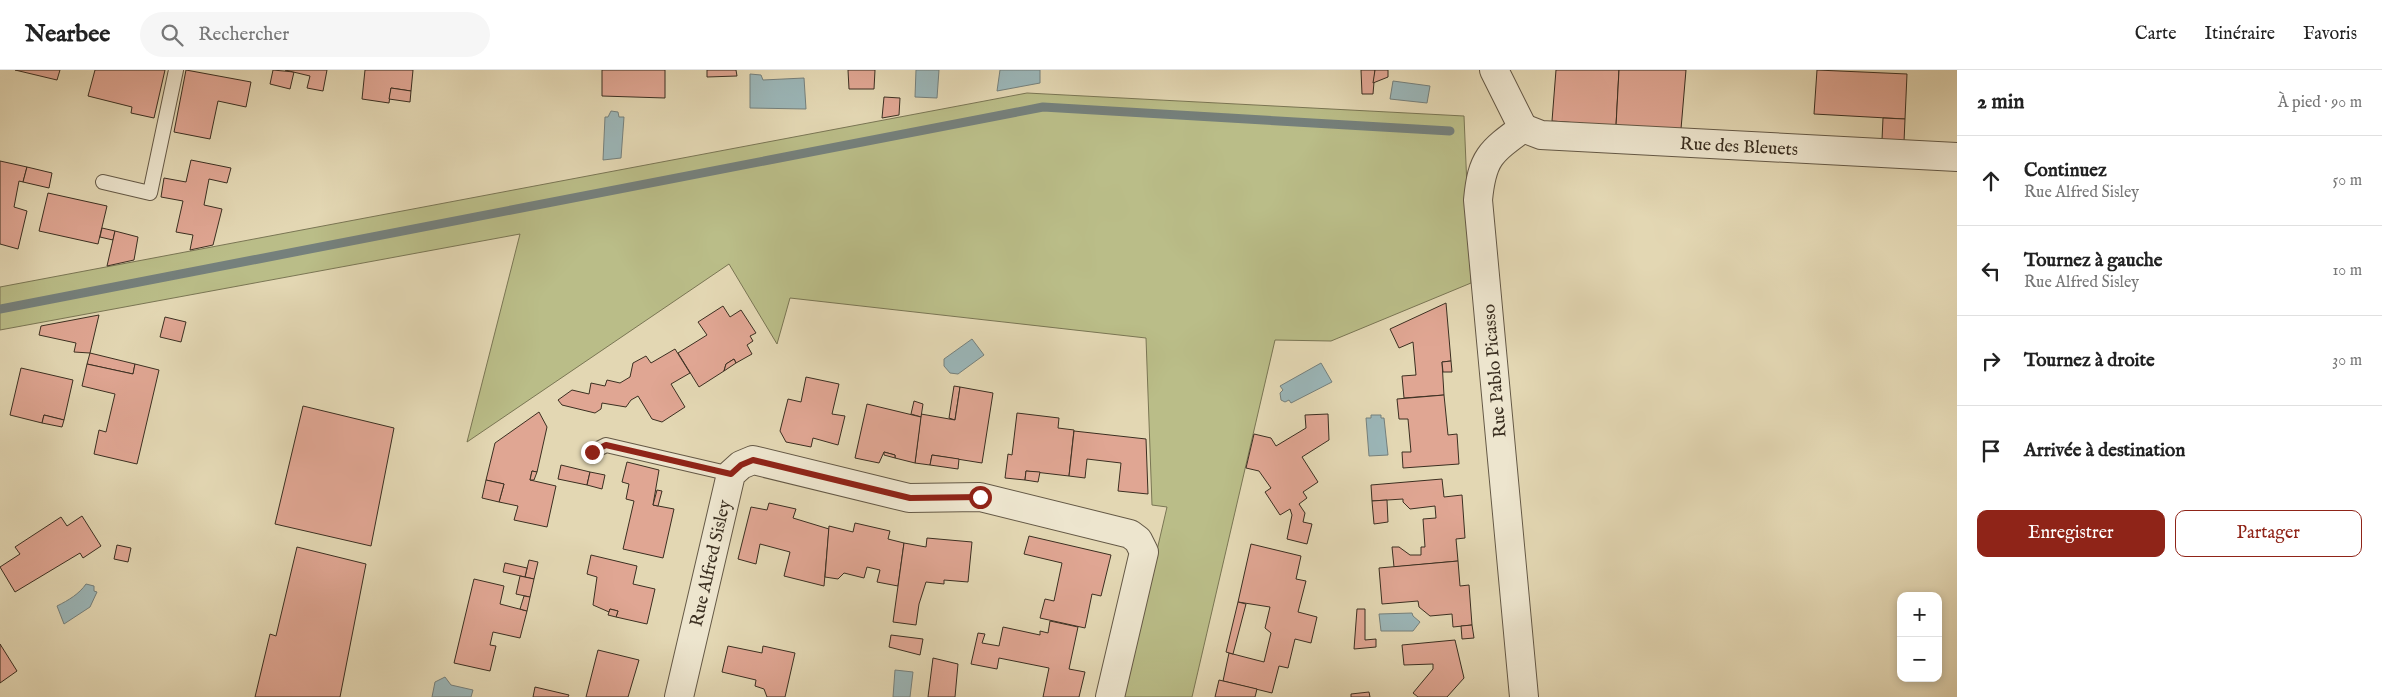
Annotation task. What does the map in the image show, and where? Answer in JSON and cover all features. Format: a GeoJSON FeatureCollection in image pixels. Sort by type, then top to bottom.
{"type":"FeatureCollection","features":[{"type":"Feature","properties":{"kind":"street"},"geometry":{"type":"LineString","coordinates":[[1494,70],[1523,128]]}},
{"type":"Feature","properties":{"kind":"street","name":"Rue des Bleuets"},"geometry":{"type":"LineString","coordinates":[[1523,128],[1541,136],[1957,157]]}},
{"type":"Feature","properties":{"kind":"street","name":"Rue Pablo Picasso"},"geometry":{"type":"LineString","coordinates":[[1523,128],[1494,149],[1485,164],[1480,180],[1478,200],[1524,697]]}},
{"type":"Feature","properties":{"kind":"street"},"geometry":{"type":"LineString","coordinates":[[731,474],[741,465],[753,460],[765,461],[910,498],[980,497],[1130,534],[1138,540],[1144,552],[1110,697]]}},
{"type":"Feature","properties":{"kind":"street","name":"Rue Alfred Sisley"},"geometry":{"type":"LineString","coordinates":[[679,697],[731,474]]}},
{"type":"Feature","properties":{"kind":"lane"},"geometry":{"type":"LineString","coordinates":[[103,182],[150,193],[176,70]]}},
{"type":"Feature","properties":{"kind":"lane"},"geometry":{"type":"LineString","coordinates":[[592,452],[606,445],[731,474]]}},
{"type":"Feature","properties":{"kind":"green space"},"geometry":{"type":"Polygon","coordinates":[[[1027,93],[1464,116],[1471,283],[1331,341],[1275,340],[1192,697],[1123,697],[1167,507],[1152,505],[1146,338],[790,298],[777,344],[729,264],[467,442],[520,234],[0,330],[0,287],[1027,93]]]}},
{"type":"Feature","properties":{"kind":"water"},"geometry":{"type":"Polygon","coordinates":[[[916,70],[939,70],[937,98],[915,97],[916,70]]]}},
{"type":"Feature","properties":{"kind":"water"},"geometry":{"type":"Polygon","coordinates":[[[1000,70],[1040,70],[1040,83],[997,91],[1000,70]]]}},
{"type":"Feature","properties":{"kind":"water"},"geometry":{"type":"Polygon","coordinates":[[[750,74],[761,75],[763,80],[804,78],[806,109],[750,108],[750,74]]]}},
{"type":"Feature","properties":{"kind":"water"},"geometry":{"type":"Polygon","coordinates":[[[1393,81],[1430,86],[1427,103],[1390,99],[1393,81]]]}},
{"type":"Feature","properties":{"kind":"water"},"geometry":{"type":"Polygon","coordinates":[[[611,111],[618,112],[619,117],[624,117],[621,158],[603,160],[605,117],[608,117],[611,111]]]}},
{"type":"Feature","properties":{"kind":"water"},"geometry":{"type":"Polygon","coordinates":[[[972,339],[984,355],[958,374],[950,373],[944,366],[944,359],[972,339]]]}},
{"type":"Feature","properties":{"kind":"water"},"geometry":{"type":"Polygon","coordinates":[[[1321,363],[1332,382],[1291,403],[1289,400],[1285,402],[1281,400],[1280,393],[1283,390],[1280,386],[1321,363]]]}},
{"type":"Feature","properties":{"kind":"water"},"geometry":{"type":"Polygon","coordinates":[[[1371,415],[1381,415],[1381,418],[1384,418],[1388,455],[1369,456],[1366,418],[1371,418],[1371,415]]]}},
{"type":"Feature","properties":{"kind":"water"},"geometry":{"type":"Polygon","coordinates":[[[86,584],[94,586],[94,591],[97,592],[90,607],[64,624],[57,606],[80,591],[86,584]]]}},
{"type":"Feature","properties":{"kind":"water"},"geometry":{"type":"Polygon","coordinates":[[[1412,613],[1420,622],[1413,631],[1381,631],[1379,614],[1412,613]]]}},
{"type":"Feature","properties":{"kind":"water"},"geometry":{"type":"Polygon","coordinates":[[[895,670],[913,672],[910,697],[893,697],[895,670]]]}},
{"type":"Feature","properties":{"kind":"water"},"geometry":{"type":"Polygon","coordinates":[[[445,677],[451,685],[473,690],[471,697],[432,697],[435,682],[445,677]]]}},
{"type":"Feature","properties":{"kind":"building"},"geometry":{"type":"Polygon","coordinates":[[[15,70],[60,70],[57,80],[15,70]]]}},
{"type":"Feature","properties":{"kind":"building"},"geometry":{"type":"Polygon","coordinates":[[[95,70],[165,70],[154,118],[131,113],[132,107],[88,96],[95,70]]]}},
{"type":"Feature","properties":{"kind":"building"},"geometry":{"type":"Polygon","coordinates":[[[186,70],[251,82],[246,107],[218,101],[210,139],[174,132],[186,70]]]}},
{"type":"Feature","properties":{"kind":"building"},"geometry":{"type":"Polygon","coordinates":[[[273,70],[294,72],[290,89],[270,84],[273,70]]]}},
{"type":"Feature","properties":{"kind":"building"},"geometry":{"type":"Polygon","coordinates":[[[285,70],[327,70],[323,91],[307,88],[310,76],[285,70]]]}},
{"type":"Feature","properties":{"kind":"building"},"geometry":{"type":"Polygon","coordinates":[[[365,70],[413,70],[411,91],[391,88],[389,103],[362,99],[365,70]]]}},
{"type":"Feature","properties":{"kind":"building"},"geometry":{"type":"Polygon","coordinates":[[[602,70],[665,70],[665,98],[602,96],[602,70]]]}},
{"type":"Feature","properties":{"kind":"building"},"geometry":{"type":"Polygon","coordinates":[[[707,70],[736,70],[737,76],[707,77],[707,70]]]}},
{"type":"Feature","properties":{"kind":"building"},"geometry":{"type":"Polygon","coordinates":[[[848,70],[875,70],[874,89],[849,89],[848,70]]]}},
{"type":"Feature","properties":{"kind":"building"},"geometry":{"type":"Polygon","coordinates":[[[1361,70],[1375,70],[1373,94],[1362,94],[1361,70]]]}},
{"type":"Feature","properties":{"kind":"building"},"geometry":{"type":"Polygon","coordinates":[[[1375,70],[1388,70],[1388,77],[1373,83],[1375,70]]]}},
{"type":"Feature","properties":{"kind":"building"},"geometry":{"type":"Polygon","coordinates":[[[1556,70],[1619,70],[1616,126],[1552,121],[1556,70]]]}},
{"type":"Feature","properties":{"kind":"building"},"geometry":{"type":"Polygon","coordinates":[[[1619,70],[1686,70],[1681,129],[1616,126],[1619,70]]]}},
{"type":"Feature","properties":{"kind":"building"},"geometry":{"type":"Polygon","coordinates":[[[1817,70],[1907,74],[1905,119],[1814,114],[1817,70]]]}},
{"type":"Feature","properties":{"kind":"building"},"geometry":{"type":"Polygon","coordinates":[[[391,88],[411,91],[410,102],[389,99],[391,88]]]}},
{"type":"Feature","properties":{"kind":"building"},"geometry":{"type":"Polygon","coordinates":[[[884,97],[900,98],[899,115],[882,118],[884,97]]]}},
{"type":"Feature","properties":{"kind":"building"},"geometry":{"type":"Polygon","coordinates":[[[1883,118],[1905,119],[1904,142],[1882,140],[1883,118]]]}},
{"type":"Feature","properties":{"kind":"building"},"geometry":{"type":"Polygon","coordinates":[[[191,160],[231,168],[227,183],[209,179],[204,205],[222,209],[213,245],[190,250],[193,235],[176,232],[183,201],[161,197],[164,178],[186,182],[191,160]]]}},
{"type":"Feature","properties":{"kind":"building"},"geometry":{"type":"Polygon","coordinates":[[[0,161],[27,167],[23,182],[19,181],[14,207],[27,211],[18,249],[0,244],[0,161]]]}},
{"type":"Feature","properties":{"kind":"building"},"geometry":{"type":"Polygon","coordinates":[[[27,167],[52,173],[49,188],[23,182],[27,167]]]}},
{"type":"Feature","properties":{"kind":"building"},"geometry":{"type":"Polygon","coordinates":[[[48,193],[107,206],[98,244],[39,231],[48,193]]]}},
{"type":"Feature","properties":{"kind":"building"},"geometry":{"type":"Polygon","coordinates":[[[102,228],[115,231],[113,240],[100,237],[102,228]]]}},
{"type":"Feature","properties":{"kind":"building"},"geometry":{"type":"Polygon","coordinates":[[[115,231],[138,237],[134,260],[107,266],[115,231]]]}},
{"type":"Feature","properties":{"kind":"building"},"geometry":{"type":"Polygon","coordinates":[[[1446,303],[1451,361],[1442,362],[1444,395],[1404,398],[1402,376],[1416,375],[1413,342],[1399,348],[1390,329],[1446,303]]]}},
{"type":"Feature","properties":{"kind":"building"},"geometry":{"type":"Polygon","coordinates":[[[723,306],[730,317],[741,310],[756,333],[750,336],[753,341],[747,345],[752,354],[736,363],[734,359],[726,364],[724,371],[699,387],[678,353],[707,335],[698,322],[723,306]]]}},
{"type":"Feature","properties":{"kind":"building"},"geometry":{"type":"Polygon","coordinates":[[[99,315],[90,353],[74,352],[76,343],[39,335],[41,326],[99,315]]]}},
{"type":"Feature","properties":{"kind":"building"},"geometry":{"type":"Polygon","coordinates":[[[165,317],[186,322],[181,342],[160,337],[165,317]]]}},
{"type":"Feature","properties":{"kind":"building"},"geometry":{"type":"Polygon","coordinates":[[[675,349],[690,373],[671,384],[685,407],[662,422],[652,419],[638,396],[631,400],[626,407],[602,403],[601,409],[595,413],[562,405],[558,400],[572,390],[589,394],[591,383],[605,386],[607,380],[620,383],[630,377],[633,363],[646,356],[651,363],[675,349]]]}},
{"type":"Feature","properties":{"kind":"building"},"geometry":{"type":"Polygon","coordinates":[[[90,353],[135,364],[133,374],[87,364],[90,353]]]}},
{"type":"Feature","properties":{"kind":"building"},"geometry":{"type":"Polygon","coordinates":[[[734,359],[736,363],[724,371],[726,364],[734,359]]]}},
{"type":"Feature","properties":{"kind":"building"},"geometry":{"type":"Polygon","coordinates":[[[1451,361],[1452,372],[1443,372],[1442,362],[1451,361]]]}},
{"type":"Feature","properties":{"kind":"building"},"geometry":{"type":"Polygon","coordinates":[[[87,364],[133,374],[135,364],[159,370],[137,464],[94,454],[99,430],[106,432],[115,394],[82,386],[87,364]]]}},
{"type":"Feature","properties":{"kind":"building"},"geometry":{"type":"Polygon","coordinates":[[[21,368],[73,380],[64,420],[44,415],[42,423],[10,415],[21,368]]]}},
{"type":"Feature","properties":{"kind":"building"},"geometry":{"type":"Polygon","coordinates":[[[806,377],[839,384],[832,414],[845,416],[838,445],[813,438],[811,447],[786,442],[780,431],[788,399],[801,402],[806,377]]]}},
{"type":"Feature","properties":{"kind":"building"},"geometry":{"type":"Polygon","coordinates":[[[954,386],[960,387],[955,420],[949,418],[954,386]]]}},
{"type":"Feature","properties":{"kind":"building"},"geometry":{"type":"Polygon","coordinates":[[[960,387],[993,393],[982,463],[932,455],[930,465],[915,463],[921,414],[955,420],[960,387]]]}},
{"type":"Feature","properties":{"kind":"building"},"geometry":{"type":"Polygon","coordinates":[[[1444,395],[1448,435],[1457,434],[1459,464],[1403,468],[1402,452],[1411,452],[1408,419],[1399,419],[1397,399],[1444,395]]]}},
{"type":"Feature","properties":{"kind":"building"},"geometry":{"type":"Polygon","coordinates":[[[914,401],[923,404],[921,417],[911,414],[914,401]]]}},
{"type":"Feature","properties":{"kind":"building"},"geometry":{"type":"Polygon","coordinates":[[[867,404],[921,417],[915,463],[895,458],[895,455],[884,452],[879,463],[855,458],[867,404]]]}},
{"type":"Feature","properties":{"kind":"building"},"geometry":{"type":"Polygon","coordinates":[[[303,406],[394,428],[371,546],[275,524],[303,406]]]}},
{"type":"Feature","properties":{"kind":"building"},"geometry":{"type":"Polygon","coordinates":[[[539,412],[547,427],[537,472],[532,471],[530,480],[556,486],[547,527],[514,520],[518,506],[499,502],[504,484],[486,480],[495,443],[539,412]]]}},
{"type":"Feature","properties":{"kind":"building"},"geometry":{"type":"Polygon","coordinates":[[[1017,413],[1059,418],[1058,428],[1074,430],[1069,476],[1026,471],[1025,480],[1005,478],[1008,454],[1012,455],[1017,413]]]}},
{"type":"Feature","properties":{"kind":"building"},"geometry":{"type":"Polygon","coordinates":[[[1328,414],[1329,440],[1302,457],[1318,482],[1303,492],[1307,498],[1299,504],[1305,513],[1303,522],[1312,524],[1307,544],[1287,539],[1292,515],[1290,509],[1280,515],[1265,492],[1271,488],[1259,471],[1246,468],[1254,434],[1271,438],[1276,446],[1306,428],[1305,415],[1328,414]]]}},
{"type":"Feature","properties":{"kind":"building"},"geometry":{"type":"Polygon","coordinates":[[[44,415],[64,420],[62,427],[42,423],[44,415]]]}},
{"type":"Feature","properties":{"kind":"building"},"geometry":{"type":"Polygon","coordinates":[[[1074,431],[1146,439],[1148,494],[1118,491],[1121,463],[1087,459],[1085,478],[1069,476],[1074,431]]]}},
{"type":"Feature","properties":{"kind":"building"},"geometry":{"type":"Polygon","coordinates":[[[884,452],[895,455],[895,458],[884,455],[884,452]]]}},
{"type":"Feature","properties":{"kind":"building"},"geometry":{"type":"Polygon","coordinates":[[[932,455],[959,459],[958,469],[930,465],[932,455]]]}},
{"type":"Feature","properties":{"kind":"building"},"geometry":{"type":"Polygon","coordinates":[[[627,462],[659,470],[653,505],[674,509],[663,558],[623,549],[634,501],[626,499],[629,484],[622,482],[627,462]]]}},
{"type":"Feature","properties":{"kind":"building"},"geometry":{"type":"Polygon","coordinates":[[[561,465],[590,472],[587,485],[558,479],[561,465]]]}},
{"type":"Feature","properties":{"kind":"building"},"geometry":{"type":"Polygon","coordinates":[[[532,471],[537,472],[534,480],[530,480],[532,471]]]}},
{"type":"Feature","properties":{"kind":"building"},"geometry":{"type":"Polygon","coordinates":[[[1026,471],[1040,472],[1038,482],[1025,480],[1026,471]]]}},
{"type":"Feature","properties":{"kind":"building"},"geometry":{"type":"Polygon","coordinates":[[[590,472],[605,475],[602,489],[587,485],[590,472]]]}},
{"type":"Feature","properties":{"kind":"building"},"geometry":{"type":"Polygon","coordinates":[[[1442,479],[1444,497],[1462,495],[1465,538],[1456,539],[1458,561],[1394,567],[1392,547],[1399,547],[1410,555],[1421,555],[1421,547],[1425,547],[1423,519],[1436,518],[1435,506],[1410,509],[1403,502],[1403,499],[1372,501],[1371,485],[1442,479]]]}},
{"type":"Feature","properties":{"kind":"building"},"geometry":{"type":"Polygon","coordinates":[[[486,480],[504,484],[499,502],[482,498],[486,480]]]}},
{"type":"Feature","properties":{"kind":"building"},"geometry":{"type":"Polygon","coordinates":[[[657,490],[662,491],[658,506],[653,505],[657,490]]]}},
{"type":"Feature","properties":{"kind":"building"},"geometry":{"type":"Polygon","coordinates":[[[1387,500],[1388,522],[1374,524],[1372,501],[1387,500]]]}},
{"type":"Feature","properties":{"kind":"building"},"geometry":{"type":"Polygon","coordinates":[[[769,503],[796,509],[793,518],[829,529],[824,586],[784,576],[790,552],[760,544],[756,564],[738,559],[751,507],[767,510],[769,503]]]}},
{"type":"Feature","properties":{"kind":"building"},"geometry":{"type":"Polygon","coordinates":[[[82,516],[101,546],[83,558],[80,553],[15,592],[0,567],[20,554],[15,547],[61,517],[67,526],[82,516]]]}},
{"type":"Feature","properties":{"kind":"building"},"geometry":{"type":"Polygon","coordinates":[[[855,523],[890,531],[888,539],[904,543],[898,586],[877,582],[880,570],[867,567],[864,578],[844,573],[838,579],[825,577],[829,526],[853,532],[855,523]]]}},
{"type":"Feature","properties":{"kind":"building"},"geometry":{"type":"Polygon","coordinates":[[[1029,536],[1111,555],[1101,596],[1092,594],[1085,628],[1040,618],[1045,599],[1054,601],[1062,563],[1024,554],[1029,536]]]}},
{"type":"Feature","properties":{"kind":"building"},"geometry":{"type":"Polygon","coordinates":[[[927,538],[972,542],[968,582],[944,580],[944,584],[926,582],[919,604],[916,625],[893,622],[904,543],[926,547],[927,538]]]}},
{"type":"Feature","properties":{"kind":"building"},"geometry":{"type":"Polygon","coordinates":[[[1251,544],[1301,556],[1296,579],[1306,581],[1298,612],[1317,617],[1311,643],[1295,639],[1288,668],[1279,666],[1272,693],[1223,681],[1229,653],[1264,662],[1271,633],[1265,628],[1270,607],[1238,602],[1251,544]]]}},
{"type":"Feature","properties":{"kind":"building"},"geometry":{"type":"Polygon","coordinates":[[[117,545],[131,548],[128,562],[114,559],[117,545]]]}},
{"type":"Feature","properties":{"kind":"building"},"geometry":{"type":"Polygon","coordinates":[[[297,547],[366,564],[340,697],[255,697],[270,634],[276,636],[297,547]]]}},
{"type":"Feature","properties":{"kind":"building"},"geometry":{"type":"Polygon","coordinates":[[[591,555],[637,566],[633,584],[655,589],[647,624],[616,617],[618,611],[610,609],[609,612],[593,605],[597,577],[587,574],[591,555]]]}},
{"type":"Feature","properties":{"kind":"building"},"geometry":{"type":"Polygon","coordinates":[[[529,560],[538,562],[534,579],[525,577],[529,560]]]}},
{"type":"Feature","properties":{"kind":"building"},"geometry":{"type":"Polygon","coordinates":[[[1458,561],[1460,586],[1469,585],[1472,625],[1453,627],[1452,614],[1430,616],[1419,607],[1418,601],[1382,604],[1379,568],[1458,561]]]}},
{"type":"Feature","properties":{"kind":"building"},"geometry":{"type":"Polygon","coordinates":[[[505,563],[527,568],[525,577],[503,572],[505,563]]]}},
{"type":"Feature","properties":{"kind":"building"},"geometry":{"type":"Polygon","coordinates":[[[520,576],[534,579],[530,597],[516,594],[520,576]]]}},
{"type":"Feature","properties":{"kind":"building"},"geometry":{"type":"Polygon","coordinates":[[[474,579],[504,586],[500,604],[527,611],[520,638],[493,632],[490,645],[496,646],[490,671],[454,663],[474,579]]]}},
{"type":"Feature","properties":{"kind":"building"},"geometry":{"type":"Polygon","coordinates":[[[524,596],[530,597],[527,611],[520,609],[524,596]]]}},
{"type":"Feature","properties":{"kind":"building"},"geometry":{"type":"Polygon","coordinates":[[[1238,602],[1246,604],[1233,654],[1226,652],[1238,602]]]}},
{"type":"Feature","properties":{"kind":"building"},"geometry":{"type":"Polygon","coordinates":[[[610,609],[618,611],[616,617],[608,615],[610,609]]]}},
{"type":"Feature","properties":{"kind":"building"},"geometry":{"type":"Polygon","coordinates":[[[1357,609],[1365,609],[1365,640],[1376,639],[1376,647],[1354,649],[1357,609]]]}},
{"type":"Feature","properties":{"kind":"building"},"geometry":{"type":"Polygon","coordinates":[[[1050,621],[1078,627],[1069,669],[1085,672],[1079,697],[1043,697],[1049,668],[999,658],[997,669],[971,664],[978,633],[985,634],[982,643],[999,646],[1003,627],[1040,635],[1040,631],[1048,633],[1050,621]]]}},
{"type":"Feature","properties":{"kind":"building"},"geometry":{"type":"Polygon","coordinates":[[[1472,625],[1474,638],[1462,639],[1461,626],[1472,625]]]}},
{"type":"Feature","properties":{"kind":"building"},"geometry":{"type":"Polygon","coordinates":[[[891,635],[923,639],[920,655],[889,647],[891,635]]]}},
{"type":"Feature","properties":{"kind":"building"},"geometry":{"type":"Polygon","coordinates":[[[1455,640],[1464,678],[1447,697],[1418,697],[1413,693],[1433,669],[1433,664],[1404,665],[1402,645],[1455,640]]]}},
{"type":"Feature","properties":{"kind":"building"},"geometry":{"type":"Polygon","coordinates":[[[0,644],[17,671],[0,683],[0,644]]]}},
{"type":"Feature","properties":{"kind":"building"},"geometry":{"type":"Polygon","coordinates":[[[728,646],[762,653],[763,646],[795,653],[785,697],[767,697],[764,689],[755,686],[756,680],[722,672],[728,646]]]}},
{"type":"Feature","properties":{"kind":"building"},"geometry":{"type":"Polygon","coordinates":[[[598,650],[639,660],[628,697],[586,697],[598,650]]]}},
{"type":"Feature","properties":{"kind":"building"},"geometry":{"type":"Polygon","coordinates":[[[933,658],[958,664],[955,697],[928,697],[933,658]]]}},
{"type":"Feature","properties":{"kind":"building"},"geometry":{"type":"Polygon","coordinates":[[[1219,680],[1257,689],[1255,697],[1215,697],[1219,680]]]}},
{"type":"Feature","properties":{"kind":"building"},"geometry":{"type":"Polygon","coordinates":[[[535,687],[569,695],[568,697],[533,697],[535,687]]]}},
{"type":"Feature","properties":{"kind":"building"},"geometry":{"type":"Polygon","coordinates":[[[1369,692],[1370,697],[1351,697],[1351,694],[1369,692]]]}},
{"type":"Feature","properties":{"kind":"waterway"},"geometry":{"type":"LineString","coordinates":[[0,309],[1043,107],[1450,131]]}},
{"type":"Feature","properties":{"kind":"route"},"geometry":{"type":"LineString","coordinates":[[592,452],[606,445],[731,474],[741,465],[753,460],[765,461],[910,498],[980,497]]}}]}
